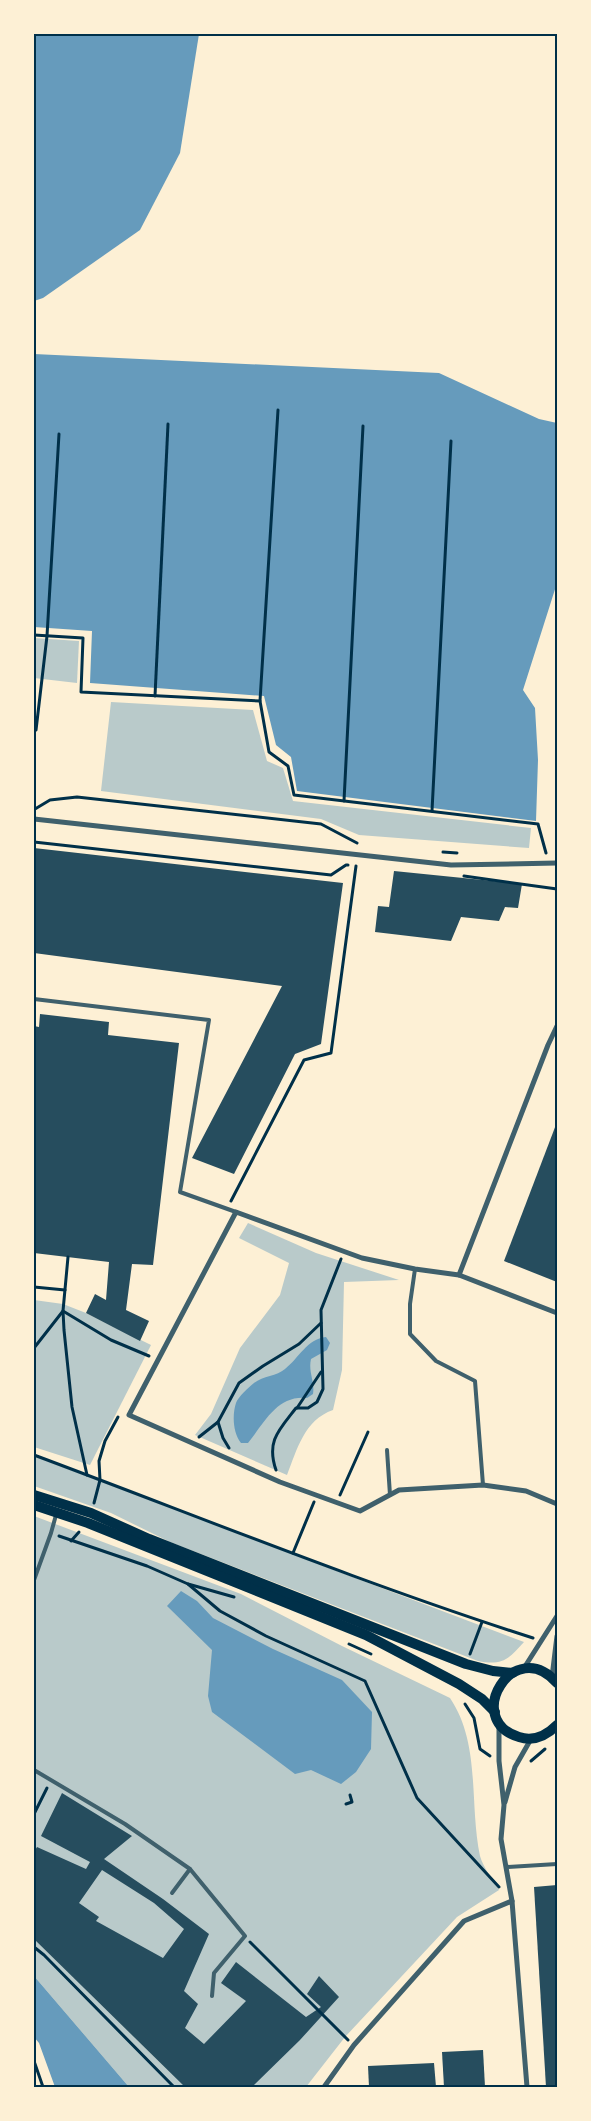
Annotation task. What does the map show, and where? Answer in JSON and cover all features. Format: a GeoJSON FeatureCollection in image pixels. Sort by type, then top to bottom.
{"type":"FeatureCollection","features":[{"type":"Feature","properties":{"kind":"main road"},"geometry":{"type":"LineString","coordinates":[[34,1495],[57,1507],[366,1635],[459,1684],[482,1699],[495,1712]]}},
{"type":"Feature","properties":{"kind":"main road"},"geometry":{"type":"LineString","coordinates":[[34,1505],[91,1513],[149,1540],[466,1664],[493,1671],[543,1672],[555,1680]]}},
{"type":"Feature","properties":{"kind":"main road"},"geometry":{"type":"LineString","coordinates":[[518,1671],[504,1680],[497,1689],[494,1699],[495,1712],[499,1722],[513,1735],[532,1739],[546,1734],[557,1724]]}},
{"type":"Feature","properties":{"kind":"street"},"geometry":{"type":"LineString","coordinates":[[34,819],[451,865],[557,863]]}},
{"type":"Feature","properties":{"kind":"street"},"geometry":{"type":"LineString","coordinates":[[460,1274],[541,1061],[557,1026]]}},
{"type":"Feature","properties":{"kind":"street"},"geometry":{"type":"LineString","coordinates":[[557,1312],[460,1274],[416,1269],[362,1258],[236,1212],[129,1415],[280,1482],[360,1511],[399,1490],[482,1485],[526,1491],[557,1504]]}},
{"type":"Feature","properties":{"kind":"street"},"geometry":{"type":"LineString","coordinates":[[518,1671],[557,1616]]}},
{"type":"Feature","properties":{"kind":"street"},"geometry":{"type":"LineString","coordinates":[[555,1680],[557,1636]]}},
{"type":"Feature","properties":{"kind":"street"},"geometry":{"type":"LineString","coordinates":[[499,1722],[499,1761],[504,1805]]}},
{"type":"Feature","properties":{"kind":"street"},"geometry":{"type":"LineString","coordinates":[[527,2087],[512,1901],[501,1839],[504,1805],[515,1767],[532,1739]]}},
{"type":"Feature","properties":{"kind":"street"},"geometry":{"type":"LineString","coordinates":[[324,2087],[354,2045],[464,1921],[512,1901]]}},
{"type":"Feature","properties":{"kind":"lane"},"geometry":{"type":"LineString","coordinates":[[34,999],[209,1020],[180,1192],[236,1212]]}},
{"type":"Feature","properties":{"kind":"lane"},"geometry":{"type":"LineString","coordinates":[[416,1269],[410,1304],[410,1334],[436,1361],[475,1381],[482,1485]]}},
{"type":"Feature","properties":{"kind":"lane"},"geometry":{"type":"LineString","coordinates":[[387,1450],[390,1495]]}},
{"type":"Feature","properties":{"kind":"lane"},"geometry":{"type":"LineString","coordinates":[[34,1580],[51,1533],[57,1507]]}},
{"type":"Feature","properties":{"kind":"lane"},"geometry":{"type":"LineString","coordinates":[[34,1770],[51,1782],[125,1824],[190,1869],[245,1936],[214,1973],[212,1996]]}},
{"type":"Feature","properties":{"kind":"lane"},"geometry":{"type":"LineString","coordinates":[[506,1867],[557,1864]]}},
{"type":"Feature","properties":{"kind":"lane"},"geometry":{"type":"LineString","coordinates":[[172,1892],[190,1869]]}},
{"type":"Feature","properties":{"kind":"path"},"geometry":{"type":"LineString","coordinates":[[278,410],[260,701],[269,752],[288,766],[294,795],[538,824],[548,863]]}},
{"type":"Feature","properties":{"kind":"path"},"geometry":{"type":"LineString","coordinates":[[155,696],[168,424]]}},
{"type":"Feature","properties":{"kind":"path"},"geometry":{"type":"LineString","coordinates":[[344,801],[364,426]]}},
{"type":"Feature","properties":{"kind":"path"},"geometry":{"type":"LineString","coordinates":[[36,730],[47,636],[60,434]]}},
{"type":"Feature","properties":{"kind":"path"},"geometry":{"type":"LineString","coordinates":[[432,811],[451,441]]}},
{"type":"Feature","properties":{"kind":"path"},"geometry":{"type":"LineString","coordinates":[[34,635],[83,638],[81,692],[260,701]]}},
{"type":"Feature","properties":{"kind":"path"},"geometry":{"type":"LineString","coordinates":[[34,810],[50,800],[77,797],[321,824],[355,843],[365,844]]}},
{"type":"Feature","properties":{"kind":"path"},"geometry":{"type":"LineString","coordinates":[[34,842],[330,874],[346,865],[365,867]]}},
{"type":"Feature","properties":{"kind":"path"},"geometry":{"type":"LineString","coordinates":[[433,852],[462,854]]}},
{"type":"Feature","properties":{"kind":"path"},"geometry":{"type":"LineString","coordinates":[[536,853],[552,852]]}},
{"type":"Feature","properties":{"kind":"path"},"geometry":{"type":"LineString","coordinates":[[227,1209],[304,1060],[331,1052],[356,866]]}},
{"type":"Feature","properties":{"kind":"path"},"geometry":{"type":"LineString","coordinates":[[461,876],[557,889]]}},
{"type":"Feature","properties":{"kind":"path"},"geometry":{"type":"LineString","coordinates":[[296,1408],[308,1408],[317,1402],[322,1389],[321,1310],[344,1251]]}},
{"type":"Feature","properties":{"kind":"path"},"geometry":{"type":"LineString","coordinates":[[68,1257],[64,1311],[72,1407],[87,1475]]}},
{"type":"Feature","properties":{"kind":"path"},"geometry":{"type":"LineString","coordinates":[[34,1287],[65,1290]]}},
{"type":"Feature","properties":{"kind":"path"},"geometry":{"type":"LineString","coordinates":[[34,1348],[64,1311]]}},
{"type":"Feature","properties":{"kind":"path"},"geometry":{"type":"LineString","coordinates":[[64,1311],[97,1333],[148,1356]]}},
{"type":"Feature","properties":{"kind":"path"},"geometry":{"type":"LineString","coordinates":[[192,1443],[218,1422],[238,1384],[299,1344],[322,1323]]}},
{"type":"Feature","properties":{"kind":"path"},"geometry":{"type":"LineString","coordinates":[[280,1482],[272,1459],[274,1435],[321,1372]]}},
{"type":"Feature","properties":{"kind":"path"},"geometry":{"type":"LineString","coordinates":[[218,1422],[223,1438],[238,1464]]}},
{"type":"Feature","properties":{"kind":"path"},"geometry":{"type":"LineString","coordinates":[[336,1502],[368,1432]]}},
{"type":"Feature","properties":{"kind":"path"},"geometry":{"type":"LineString","coordinates":[[34,1455],[482,1622],[541,1640]]}},
{"type":"Feature","properties":{"kind":"path"},"geometry":{"type":"LineString","coordinates":[[293,1553],[316,1496]]}},
{"type":"Feature","properties":{"kind":"path"},"geometry":{"type":"LineString","coordinates":[[51,1533],[147,1566],[188,1584],[235,1598]]}},
{"type":"Feature","properties":{"kind":"path"},"geometry":{"type":"LineString","coordinates":[[188,1584],[220,1611],[266,1636],[365,1681],[417,1798],[512,1901]]}},
{"type":"Feature","properties":{"kind":"path"},"geometry":{"type":"LineString","coordinates":[[343,1641],[377,1657]]}},
{"type":"Feature","properties":{"kind":"path"},"geometry":{"type":"LineString","coordinates":[[526,1767],[538,1754],[551,1745]]}},
{"type":"Feature","properties":{"kind":"path"},"geometry":{"type":"LineString","coordinates":[[34,1814],[51,1782]]}},
{"type":"Feature","properties":{"kind":"path"},"geometry":{"type":"LineString","coordinates":[[346,1804],[352,1802],[350,1796]]}},
{"type":"Feature","properties":{"kind":"path"},"geometry":{"type":"LineString","coordinates":[[245,1936],[354,2045]]}},
{"type":"Feature","properties":{"kind":"path"},"geometry":{"type":"LineString","coordinates":[[34,1948],[44,1955],[174,2087]]}},
{"type":"Feature","properties":{"kind":"path"},"geometry":{"type":"LineString","coordinates":[[34,2061],[43,2087]]}},
{"type":"Feature","properties":{"kind":"shaded area"},"geometry":{"type":"Polygon","coordinates":[[[34,638],[79,641],[77,683],[34,678],[34,638]]]}},
{"type":"Feature","properties":{"kind":"shaded area"},"geometry":{"type":"Polygon","coordinates":[[[111,702],[253,710],[267,761],[283,768],[293,801],[531,828],[529,848],[359,835],[321,819],[101,791],[111,702]]]}},
{"type":"Feature","properties":{"kind":"shaded area"},"geometry":{"type":"Polygon","coordinates":[[[248,1223],[316,1253],[399,1280],[344,1282],[342,1370],[333,1410],[323,1415],[308,1428],[298,1446],[287,1475],[195,1435],[211,1414],[240,1348],[280,1295],[289,1263],[239,1238],[248,1223]]]}},
{"type":"Feature","properties":{"kind":"shaded area"},"geometry":{"type":"Polygon","coordinates":[[[34,1300],[63,1304],[86,1313],[151,1345],[90,1465],[34,1447],[34,1300]]]}},
{"type":"Feature","properties":{"kind":"shaded area"},"geometry":{"type":"Polygon","coordinates":[[[34,1456],[524,1642],[504,1660],[493,1663],[478,1661],[170,1542],[111,1513],[34,1486],[34,1456]]]}},
{"type":"Feature","properties":{"kind":"shaded area"},"geometry":{"type":"Polygon","coordinates":[[[34,1516],[241,1594],[342,1646],[450,1698],[460,1716],[470,1754],[480,1856],[499,1890],[457,1917],[345,2037],[306,2087],[129,2087],[34,1976],[34,1516]]]}},
{"type":"Feature","properties":{"kind":"water"},"geometry":{"type":"Polygon","coordinates":[[[34,34],[199,34],[180,153],[140,230],[43,298],[34,301],[34,34]]]}},
{"type":"Feature","properties":{"kind":"water"},"geometry":{"type":"Polygon","coordinates":[[[34,354],[439,373],[539,419],[557,423],[557,583],[523,690],[535,708],[538,760],[536,821],[297,791],[291,757],[276,745],[264,696],[90,683],[92,631],[34,627],[34,354]]]}},
{"type":"Feature","properties":{"kind":"water"},"geometry":{"type":"Polygon","coordinates":[[[326,1337],[330,1343],[327,1350],[311,1359],[310,1368],[313,1394],[307,1398],[297,1398],[280,1405],[266,1419],[248,1443],[241,1443],[236,1434],[234,1418],[236,1403],[239,1398],[249,1387],[258,1381],[285,1369],[308,1345],[319,1338],[326,1337]]]}},
{"type":"Feature","properties":{"kind":"water"},"geometry":{"type":"Polygon","coordinates":[[[181,1591],[197,1601],[213,1618],[273,1649],[342,1680],[372,1712],[371,1749],[356,1772],[341,1784],[311,1770],[295,1774],[212,1712],[208,1696],[212,1650],[167,1606],[181,1591]]]}},
{"type":"Feature","properties":{"kind":"water"},"geometry":{"type":"Polygon","coordinates":[[[34,1976],[129,2087],[55,2087],[39,2043],[34,2037],[34,1976]]]}},
{"type":"Feature","properties":{"kind":"building"},"geometry":{"type":"Polygon","coordinates":[[[34,848],[343,883],[321,1044],[295,1054],[234,1174],[192,1158],[282,986],[34,953],[34,848]]]}},
{"type":"Feature","properties":{"kind":"building"},"geometry":{"type":"Polygon","coordinates":[[[394,871],[522,884],[518,908],[505,907],[499,921],[461,917],[451,941],[375,932],[378,906],[389,907],[394,871]]]}},
{"type":"Feature","properties":{"kind":"building"},"geometry":{"type":"Polygon","coordinates":[[[40,1014],[109,1022],[108,1035],[179,1043],[153,1265],[132,1264],[126,1310],[149,1321],[140,1341],[86,1313],[95,1294],[106,1300],[109,1262],[34,1253],[34,1026],[39,1027],[40,1014]]]}},
{"type":"Feature","properties":{"kind":"building"},"geometry":{"type":"Polygon","coordinates":[[[557,1122],[557,1282],[504,1261],[557,1122]]]}},
{"type":"Feature","properties":{"kind":"building"},"geometry":{"type":"Polygon","coordinates":[[[62,1793],[132,1836],[104,1859],[163,1899],[209,1934],[184,1991],[198,2004],[185,2028],[204,2044],[246,2001],[221,1983],[236,1962],[306,2017],[321,2007],[307,1994],[319,1976],[339,1997],[300,2040],[252,2087],[185,2087],[34,1939],[34,1852],[37,1847],[86,1869],[90,1862],[41,1836],[62,1793]],[[102,1870],[79,1903],[99,1917],[96,1921],[163,1958],[184,1929],[154,1903],[102,1870]]]}},
{"type":"Feature","properties":{"kind":"building"},"geometry":{"type":"Polygon","coordinates":[[[557,1885],[557,2087],[546,2087],[534,1887],[557,1885]]]}},
{"type":"Feature","properties":{"kind":"building"},"geometry":{"type":"Polygon","coordinates":[[[483,2050],[485,2087],[444,2087],[442,2052],[483,2050]]]}},
{"type":"Feature","properties":{"kind":"building"},"geometry":{"type":"Polygon","coordinates":[[[434,2063],[436,2087],[369,2087],[368,2066],[434,2063]]]}}]}
